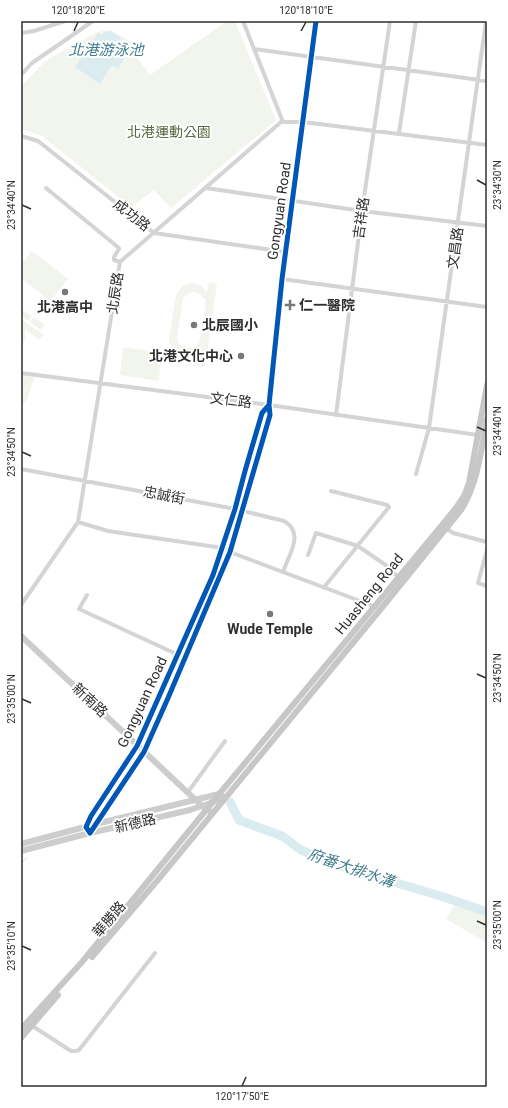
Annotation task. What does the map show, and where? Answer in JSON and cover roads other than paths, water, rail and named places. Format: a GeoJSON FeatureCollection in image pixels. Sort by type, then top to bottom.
{"type":"FeatureCollection","features":[{"type":"Feature","properties":{"kind":"main road","name":"Huasheng Road"},"geometry":{"type":"LineString","coordinates":[[483,437],[487,385]]}},
{"type":"Feature","properties":{"kind":"main road","name":"Huasheng Road"},"geometry":{"type":"LineString","coordinates":[[222,796],[443,527],[464,496],[483,437],[487,419]]}},
{"type":"Feature","properties":{"kind":"main road","name":"Huasheng Road"},"geometry":{"type":"LineString","coordinates":[[378,608],[398,578],[443,527]]}},
{"type":"Feature","properties":{"kind":"main road","name":"新南路"},"geometry":{"type":"LineString","coordinates":[[21,636],[207,810]]}},
{"type":"Feature","properties":{"kind":"main road","name":"新德路"},"geometry":{"type":"LineString","coordinates":[[21,844],[196,800],[222,796]]}},
{"type":"Feature","properties":{"kind":"main road"},"geometry":{"type":"LineString","coordinates":[[207,810],[211,804],[222,796]]}},
{"type":"Feature","properties":{"kind":"main road"},"geometry":{"type":"LineString","coordinates":[[207,810],[222,796]]}},
{"type":"Feature","properties":{"kind":"main road","name":"新德路"},"geometry":{"type":"LineString","coordinates":[[21,851],[90,833],[190,810],[207,810]]}},
{"type":"Feature","properties":{"kind":"main road","name":"華勝路"},"geometry":{"type":"LineString","coordinates":[[21,1038],[30,1024],[207,810]]}},
{"type":"Feature","properties":{"kind":"main road","name":"華勝路"},"geometry":{"type":"LineString","coordinates":[[21,1029],[30,1024]]}},
{"type":"Feature","properties":{"kind":"street"},"geometry":{"type":"LineString","coordinates":[[21,34],[65,21]]}},
{"type":"Feature","properties":{"kind":"street"},"geometry":{"type":"LineString","coordinates":[[21,75],[32,62],[93,21]]}},
{"type":"Feature","properties":{"kind":"street"},"geometry":{"type":"LineString","coordinates":[[243,21],[284,122],[303,122],[487,145]]}},
{"type":"Feature","properties":{"kind":"street","name":"Gongyuan Road"},"geometry":{"type":"LineString","coordinates":[[90,833],[144,752],[185,658],[230,552],[270,415],[269,405],[282,279],[316,21]]}},
{"type":"Feature","properties":{"kind":"street","name":"吉祥路"},"geometry":{"type":"LineString","coordinates":[[336,415],[362,210],[390,21]]}},
{"type":"Feature","properties":{"kind":"street"},"geometry":{"type":"LineString","coordinates":[[399,134],[416,21]]}},
{"type":"Feature","properties":{"kind":"street","name":"文昌路"},"geometry":{"type":"LineString","coordinates":[[416,474],[429,428],[486,21]]}},
{"type":"Feature","properties":{"kind":"street"},"geometry":{"type":"LineString","coordinates":[[254,49],[487,81]]}},
{"type":"Feature","properties":{"kind":"street","name":"北辰路"},"geometry":{"type":"LineString","coordinates":[[21,605],[78,522],[120,262],[281,122],[284,122]]}},
{"type":"Feature","properties":{"kind":"street","name":"成功路"},"geometry":{"type":"LineString","coordinates":[[21,136],[38,141],[154,233],[286,252]]}},
{"type":"Feature","properties":{"kind":"street"},"geometry":{"type":"LineString","coordinates":[[46,188],[119,248],[114,260],[120,262]]}},
{"type":"Feature","properties":{"kind":"street"},"geometry":{"type":"LineString","coordinates":[[206,188],[487,226]]}},
{"type":"Feature","properties":{"kind":"street"},"geometry":{"type":"LineString","coordinates":[[282,279],[487,306]]}},
{"type":"Feature","properties":{"kind":"street","name":"文仁路"},"geometry":{"type":"LineString","coordinates":[[21,374],[269,405],[483,437]]}},
{"type":"Feature","properties":{"kind":"street","name":"Gongyuan Road"},"geometry":{"type":"LineString","coordinates":[[86,827],[91,816],[138,746],[214,575],[235,509],[244,471],[262,413],[269,405]]}},
{"type":"Feature","properties":{"kind":"street","name":"忠誠街"},"geometry":{"type":"LineString","coordinates":[[21,469],[242,510],[284,521],[290,525],[296,539],[283,572]]}},
{"type":"Feature","properties":{"kind":"street"},"geometry":{"type":"LineString","coordinates":[[324,586],[389,507],[387,505],[332,491]]}},
{"type":"Feature","properties":{"kind":"street"},"geometry":{"type":"LineString","coordinates":[[78,522],[108,531],[223,548],[230,552],[324,586],[378,608]]}},
{"type":"Feature","properties":{"kind":"street"},"geometry":{"type":"LineString","coordinates":[[443,527],[453,533],[487,542]]}},
{"type":"Feature","properties":{"kind":"street"},"geometry":{"type":"LineString","coordinates":[[308,555],[316,533],[358,546],[387,566],[398,578]]}},
{"type":"Feature","properties":{"kind":"street"},"geometry":{"type":"LineString","coordinates":[[487,550],[478,583],[487,586]]}},
{"type":"Feature","properties":{"kind":"street"},"geometry":{"type":"LineString","coordinates":[[87,595],[79,609],[185,658]]}},
{"type":"Feature","properties":{"kind":"street"},"geometry":{"type":"LineString","coordinates":[[188,792],[225,742]]}},
{"type":"Feature","properties":{"kind":"street"},"geometry":{"type":"LineString","coordinates":[[86,827],[90,833]]}},
{"type":"Feature","properties":{"kind":"street"},"geometry":{"type":"LineString","coordinates":[[30,1024],[71,1051],[79,1050],[155,953]]}},
{"type":"Feature","properties":{"kind":"water","name":"北港游泳池"},"geometry":{"type":"Polygon","coordinates":[[[110,31],[121,38],[120,41],[125,45],[131,46],[118,69],[112,65],[100,84],[75,67],[98,33],[102,35],[104,32],[110,31]]]}},
{"type":"Feature","properties":{"kind":"waterway","name":"府番大排水溝"},"geometry":{"type":"LineString","coordinates":[[230,802],[239,820],[282,836],[301,850],[337,865],[447,898],[487,912]]}},
{"type":"Feature","properties":{"kind":"waterway"},"geometry":{"type":"LineString","coordinates":[[21,863],[27,858]]}},
{"type":"Feature","properties":{"kind":"place","name":"北港高中"},"geometry":{"type":"Point","coordinates":[65,292]}},
{"type":"Feature","properties":{"kind":"place","name":"仁一醫院"},"geometry":{"type":"Point","coordinates":[290,305]}},
{"type":"Feature","properties":{"kind":"place","name":"北辰國小"},"geometry":{"type":"Point","coordinates":[194,325]}},
{"type":"Feature","properties":{"kind":"place","name":"北港文化中心"},"geometry":{"type":"Point","coordinates":[241,356]}},
{"type":"Feature","properties":{"kind":"place","name":"Wude Temple"},"geometry":{"type":"Point","coordinates":[270,614]}},
{"type":"Feature","properties":{"kind":"park label","name":"北港運動公園"},"geometry":{"type":"Point","coordinates":[169,132]}}]}
